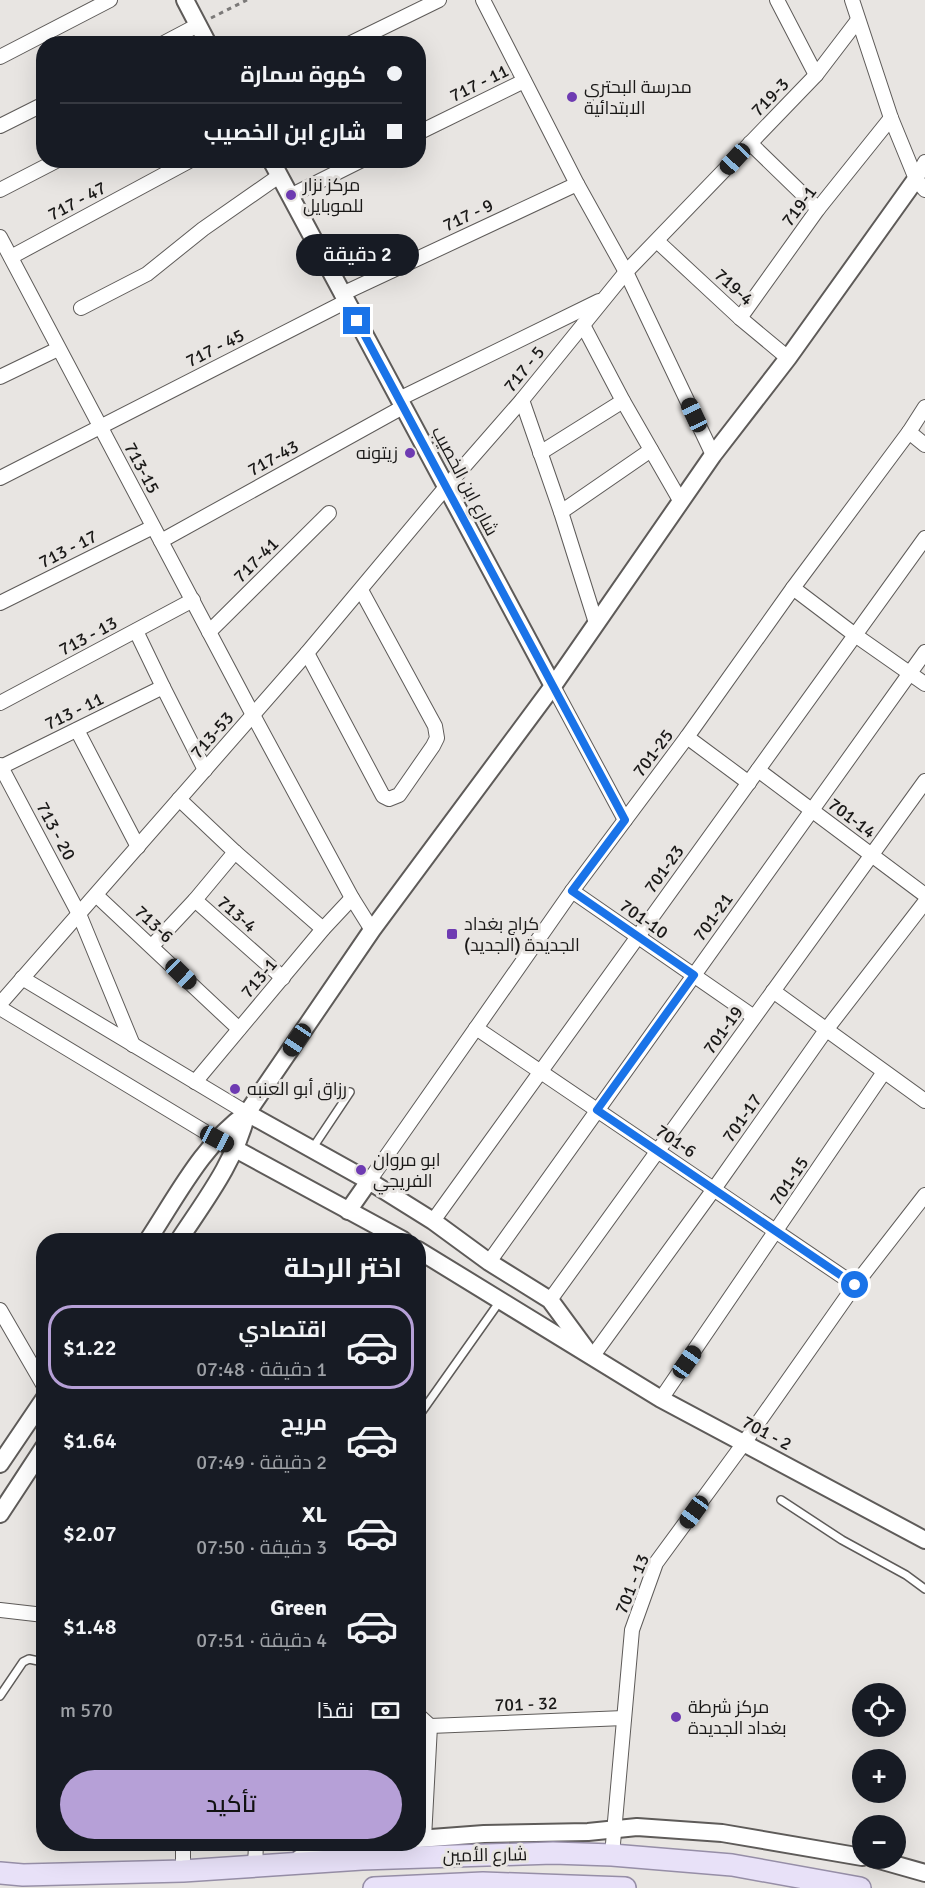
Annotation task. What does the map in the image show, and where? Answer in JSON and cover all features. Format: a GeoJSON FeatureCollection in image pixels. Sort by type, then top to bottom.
{"type":"FeatureCollection","features":[{"type":"Feature","properties":{"kind":"main road","name":"شارع الأمين"},"geometry":{"type":"LineString","coordinates":[[0,1873],[23,1875],[183,1871],[285,1863],[482,1854],[612,1855],[732,1865],[860,1888]]}},
{"type":"Feature","properties":{"kind":"main road","name":"شارع الأمين"},"geometry":{"type":"LineString","coordinates":[[374,1888],[483,1883],[625,1888]]}},
{"type":"Feature","properties":{"kind":"street"},"geometry":{"type":"LineString","coordinates":[[41,36],[110,0]]}},
{"type":"Feature","properties":{"kind":"street"},"geometry":{"type":"LineString","coordinates":[[184,0],[204,36]]}},
{"type":"Feature","properties":{"kind":"street"},"geometry":{"type":"LineString","coordinates":[[366,36],[439,0]]}},
{"type":"Feature","properties":{"kind":"street"},"geometry":{"type":"LineString","coordinates":[[483,0],[577,184],[627,272],[713,455]]}},
{"type":"Feature","properties":{"kind":"street"},"geometry":{"type":"LineString","coordinates":[[777,0],[816,75]]}},
{"type":"Feature","properties":{"kind":"street"},"geometry":{"type":"LineString","coordinates":[[852,0],[891,118],[921,185]]}},
{"type":"Feature","properties":{"kind":"street","name":"719-3"},"geometry":{"type":"LineString","coordinates":[[627,272],[816,75],[858,20]]}},
{"type":"Feature","properties":{"kind":"street"},"geometry":{"type":"LineString","coordinates":[[177,36],[198,25]]}},
{"type":"Feature","properties":{"kind":"street"},"geometry":{"type":"LineString","coordinates":[[0,57],[36,38]]}},
{"type":"Feature","properties":{"kind":"street","name":"717 - 11"},"geometry":{"type":"LineString","coordinates":[[426,129],[524,81]]}},
{"type":"Feature","properties":{"kind":"street"},"geometry":{"type":"LineString","coordinates":[[0,126],[36,108]]}},
{"type":"Feature","properties":{"kind":"street","name":"719-1"},"geometry":{"type":"LineString","coordinates":[[740,318],[818,209],[891,118]]}},
{"type":"Feature","properties":{"kind":"street"},"geometry":{"type":"LineString","coordinates":[[750,142],[818,209]]}},
{"type":"Feature","properties":{"kind":"street"},"geometry":{"type":"LineString","coordinates":[[153,1233],[217,1139],[247,1113],[372,930],[553,686],[713,455],[921,185],[925,162]]}},
{"type":"Feature","properties":{"kind":"street"},"geometry":{"type":"LineString","coordinates":[[0,190],[43,168]]}},
{"type":"Feature","properties":{"kind":"street","name":"717 - 47"},"geometry":{"type":"LineString","coordinates":[[12,257],[176,168]]}},
{"type":"Feature","properties":{"kind":"street","name":"شارع ابن الخصيب"},"geometry":{"type":"LineString","coordinates":[[275,168],[625,820]]}},
{"type":"Feature","properties":{"kind":"street"},"geometry":{"type":"LineString","coordinates":[[290,196],[346,168]]}},
{"type":"Feature","properties":{"kind":"street"},"geometry":{"type":"LineString","coordinates":[[81,308],[147,274],[203,228],[279,176]]}},
{"type":"Feature","properties":{"kind":"street","name":"717 - 9"},"geometry":{"type":"LineString","coordinates":[[345,298],[577,184]]}},
{"type":"Feature","properties":{"kind":"street","name":"713-15"},"geometry":{"type":"LineString","coordinates":[[0,237],[209,632],[352,898],[372,930]]}},
{"type":"Feature","properties":{"kind":"street","name":"719-4"},"geometry":{"type":"LineString","coordinates":[[657,241],[740,318],[788,358]]}},
{"type":"Feature","properties":{"kind":"street","name":"717 - 5"},"geometry":{"type":"LineString","coordinates":[[446,487],[522,400],[627,272]]}},
{"type":"Feature","properties":{"kind":"street","name":"717 - 45"},"geometry":{"type":"LineString","coordinates":[[0,478],[100,428],[345,298]]}},
{"type":"Feature","properties":{"kind":"street","name":"717-43"},"geometry":{"type":"LineString","coordinates":[[161,541],[401,403],[606,298]]}},
{"type":"Feature","properties":{"kind":"street"},"geometry":{"type":"LineString","coordinates":[[583,325],[623,401],[681,502]]}},
{"type":"Feature","properties":{"kind":"street"},"geometry":{"type":"LineString","coordinates":[[0,377],[58,349]]}},
{"type":"Feature","properties":{"kind":"street"},"geometry":{"type":"LineString","coordinates":[[522,400],[596,623]]}},
{"type":"Feature","properties":{"kind":"street"},"geometry":{"type":"LineString","coordinates":[[540,453],[623,401]]}},
{"type":"Feature","properties":{"kind":"street","name":"701-25"},"geometry":{"type":"LineString","coordinates":[[369,1181],[572,891],[687,737],[925,407]]}},
{"type":"Feature","properties":{"kind":"street"},"geometry":{"type":"LineString","coordinates":[[909,432],[925,444]]}},
{"type":"Feature","properties":{"kind":"street"},"geometry":{"type":"LineString","coordinates":[[561,512],[651,450]]}},
{"type":"Feature","properties":{"kind":"street","name":"713-53"},"geometry":{"type":"LineString","coordinates":[[0,1006],[22,978],[254,715],[446,487]]}},
{"type":"Feature","properties":{"kind":"street","name":"717-41"},"geometry":{"type":"LineString","coordinates":[[209,632],[329,513]]}},
{"type":"Feature","properties":{"kind":"street","name":"713 - 17"},"geometry":{"type":"LineString","coordinates":[[0,603],[153,526]]}},
{"type":"Feature","properties":{"kind":"street","name":"701-23"},"geometry":{"type":"LineString","coordinates":[[433,1221],[925,538]]}},
{"type":"Feature","properties":{"kind":"street"},"geometry":{"type":"LineString","coordinates":[[793,588],[925,684]]}},
{"type":"Feature","properties":{"kind":"street"},"geometry":{"type":"LineString","coordinates":[[307,653],[383,796],[389,798],[399,795],[433,746],[437,738],[435,726],[361,590]]}},
{"type":"Feature","properties":{"kind":"street","name":"713 - 13"},"geometry":{"type":"LineString","coordinates":[[0,703],[193,600]]}},
{"type":"Feature","properties":{"kind":"street"},"geometry":{"type":"LineString","coordinates":[[136,631],[205,770]]}},
{"type":"Feature","properties":{"kind":"street","name":"701-21"},"geometry":{"type":"LineString","coordinates":[[489,1262],[925,652]]}},
{"type":"Feature","properties":{"kind":"street","name":"713 - 11"},"geometry":{"type":"LineString","coordinates":[[1,766],[163,687]]}},
{"type":"Feature","properties":{"kind":"street"},"geometry":{"type":"LineString","coordinates":[[77,730],[138,847]]}},
{"type":"Feature","properties":{"kind":"street"},"geometry":{"type":"LineString","coordinates":[[687,737],[749,783]]}},
{"type":"Feature","properties":{"kind":"street","name":"713 - 20"},"geometry":{"type":"LineString","coordinates":[[1,766],[80,914],[133,1045]]}},
{"type":"Feature","properties":{"kind":"street","name":"701-14"},"geometry":{"type":"LineString","coordinates":[[758,770],[925,895]]}},
{"type":"Feature","properties":{"kind":"street","name":"701-19"},"geometry":{"type":"LineString","coordinates":[[550,1300],[925,781]]}},
{"type":"Feature","properties":{"kind":"street"},"geometry":{"type":"LineString","coordinates":[[179,799],[235,852],[323,929]]}},
{"type":"Feature","properties":{"kind":"street"},"geometry":{"type":"LineString","coordinates":[[152,946],[235,852]]}},
{"type":"Feature","properties":{"kind":"street","name":"701-10"},"geometry":{"type":"LineString","coordinates":[[572,891],[754,1017]]}},
{"type":"Feature","properties":{"kind":"street","name":"713-6"},"geometry":{"type":"LineString","coordinates":[[96,895],[239,1029]]}},
{"type":"Feature","properties":{"kind":"street","name":"713-1"},"geometry":{"type":"LineString","coordinates":[[195,1082],[323,929],[352,898]]}},
{"type":"Feature","properties":{"kind":"street","name":"713-4"},"geometry":{"type":"LineString","coordinates":[[195,900],[283,978]]}},
{"type":"Feature","properties":{"kind":"street","name":"701-17"},"geometry":{"type":"LineString","coordinates":[[592,1357],[826,1030],[925,902]]}},
{"type":"Feature","properties":{"kind":"street"},"geometry":{"type":"LineString","coordinates":[[22,978],[247,1113],[369,1181],[433,1221],[489,1262],[550,1300],[592,1357]]}},
{"type":"Feature","properties":{"kind":"street"},"geometry":{"type":"LineString","coordinates":[[772,992],[925,1101]]}},
{"type":"Feature","properties":{"kind":"street"},"geometry":{"type":"LineString","coordinates":[[0,1006],[217,1139],[390,1233]]}},
{"type":"Feature","properties":{"kind":"street","name":"701-6"},"geometry":{"type":"LineString","coordinates":[[476,1028],[855,1285]]}},
{"type":"Feature","properties":{"kind":"street","name":"701-15"},"geometry":{"type":"LineString","coordinates":[[661,1399],[884,1072]]}},
{"type":"Feature","properties":{"kind":"street"},"geometry":{"type":"LineString","coordinates":[[184,1233],[226,1168],[236,1149],[247,1113]]}},
{"type":"Feature","properties":{"kind":"street"},"geometry":{"type":"LineString","coordinates":[[348,1211],[369,1181]]}},
{"type":"Feature","properties":{"kind":"street","name":"701 - 13"},"geometry":{"type":"LineString","coordinates":[[612,1855],[632,1630],[656,1563],[855,1285],[925,1195]]}},
{"type":"Feature","properties":{"kind":"street","name":"701 - 2"},"geometry":{"type":"LineString","coordinates":[[426,1255],[661,1399],[925,1540]]}},
{"type":"Feature","properties":{"kind":"street"},"geometry":{"type":"LineString","coordinates":[[0,1310],[36,1372]]}},
{"type":"Feature","properties":{"kind":"street"},"geometry":{"type":"LineString","coordinates":[[0,1464],[36,1411]]}},
{"type":"Feature","properties":{"kind":"street"},"geometry":{"type":"LineString","coordinates":[[0,1514],[36,1459]]}},
{"type":"Feature","properties":{"kind":"street"},"geometry":{"type":"LineString","coordinates":[[0,1610],[36,1614]]}},
{"type":"Feature","properties":{"kind":"street","name":"701 - 32"},"geometry":{"type":"LineString","coordinates":[[430,1726],[624,1718]]}},
{"type":"Feature","properties":{"kind":"street"},"geometry":{"type":"LineString","coordinates":[[426,1722],[430,1726],[426,1776]]}},
{"type":"Feature","properties":{"kind":"street"},"geometry":{"type":"LineString","coordinates":[[426,1838],[614,1830],[637,1827],[722,1833],[852,1855]]}},
{"type":"Feature","properties":{"kind":"street"},"geometry":{"type":"LineString","coordinates":[[183,1851],[183,1871]]}},
{"type":"Feature","properties":{"kind":"street"},"geometry":{"type":"LineString","coordinates":[[255,1866],[256,1851]]}},
{"type":"Feature","properties":{"kind":"street"},"geometry":{"type":"LineString","coordinates":[[285,1863],[321,1851]]}},
{"type":"Feature","properties":{"kind":"street"},"geometry":{"type":"LineString","coordinates":[[906,1868],[925,1873]]}},
{"type":"Feature","properties":{"kind":"lane"},"geometry":{"type":"LineString","coordinates":[[312,1149],[350,1092]]}},
{"type":"Feature","properties":{"kind":"lane"},"geometry":{"type":"LineString","coordinates":[[426,1407],[500,1301]]}},
{"type":"Feature","properties":{"kind":"lane"},"geometry":{"type":"LineString","coordinates":[[781,1500],[842,1540],[906,1575],[925,1589]]}},
{"type":"Feature","properties":{"kind":"lane"},"geometry":{"type":"LineString","coordinates":[[0,1696],[23,1662],[29,1659],[36,1660]]}},
{"type":"Feature","properties":{"kind":"path"},"geometry":{"type":"LineString","coordinates":[[198,25],[247,0]]}},
{"type":"Feature","properties":{"kind":"place","name":"مدرسة البحتري الابتدائية"},"geometry":{"type":"Point","coordinates":[572,97]}},
{"type":"Feature","properties":{"kind":"place","name":"مركز نزار للموبايل"},"geometry":{"type":"Point","coordinates":[291,195]}},
{"type":"Feature","properties":{"kind":"place","name":"زيتونه"},"geometry":{"type":"Point","coordinates":[410,453]}},
{"type":"Feature","properties":{"kind":"place","name":"كراج بغداد الجديدة (الجديد)"},"geometry":{"type":"Point","coordinates":[452,934]}},
{"type":"Feature","properties":{"kind":"place","name":"رزاق أبو العنبه"},"geometry":{"type":"Point","coordinates":[235,1089]}},
{"type":"Feature","properties":{"kind":"place","name":"ابو مروان الفريجي"},"geometry":{"type":"Point","coordinates":[361,1170]}},
{"type":"Feature","properties":{"kind":"place","name":"مركز شرطة بغداد الجديدة"},"geometry":{"type":"Point","coordinates":[676,1717]}},
{"type":"Feature","properties":{"kind":"route"},"geometry":{"type":"LineString","coordinates":[[357,321],[625,820],[572,891],[694,975],[597,1110],[855,1285]]}}]}
